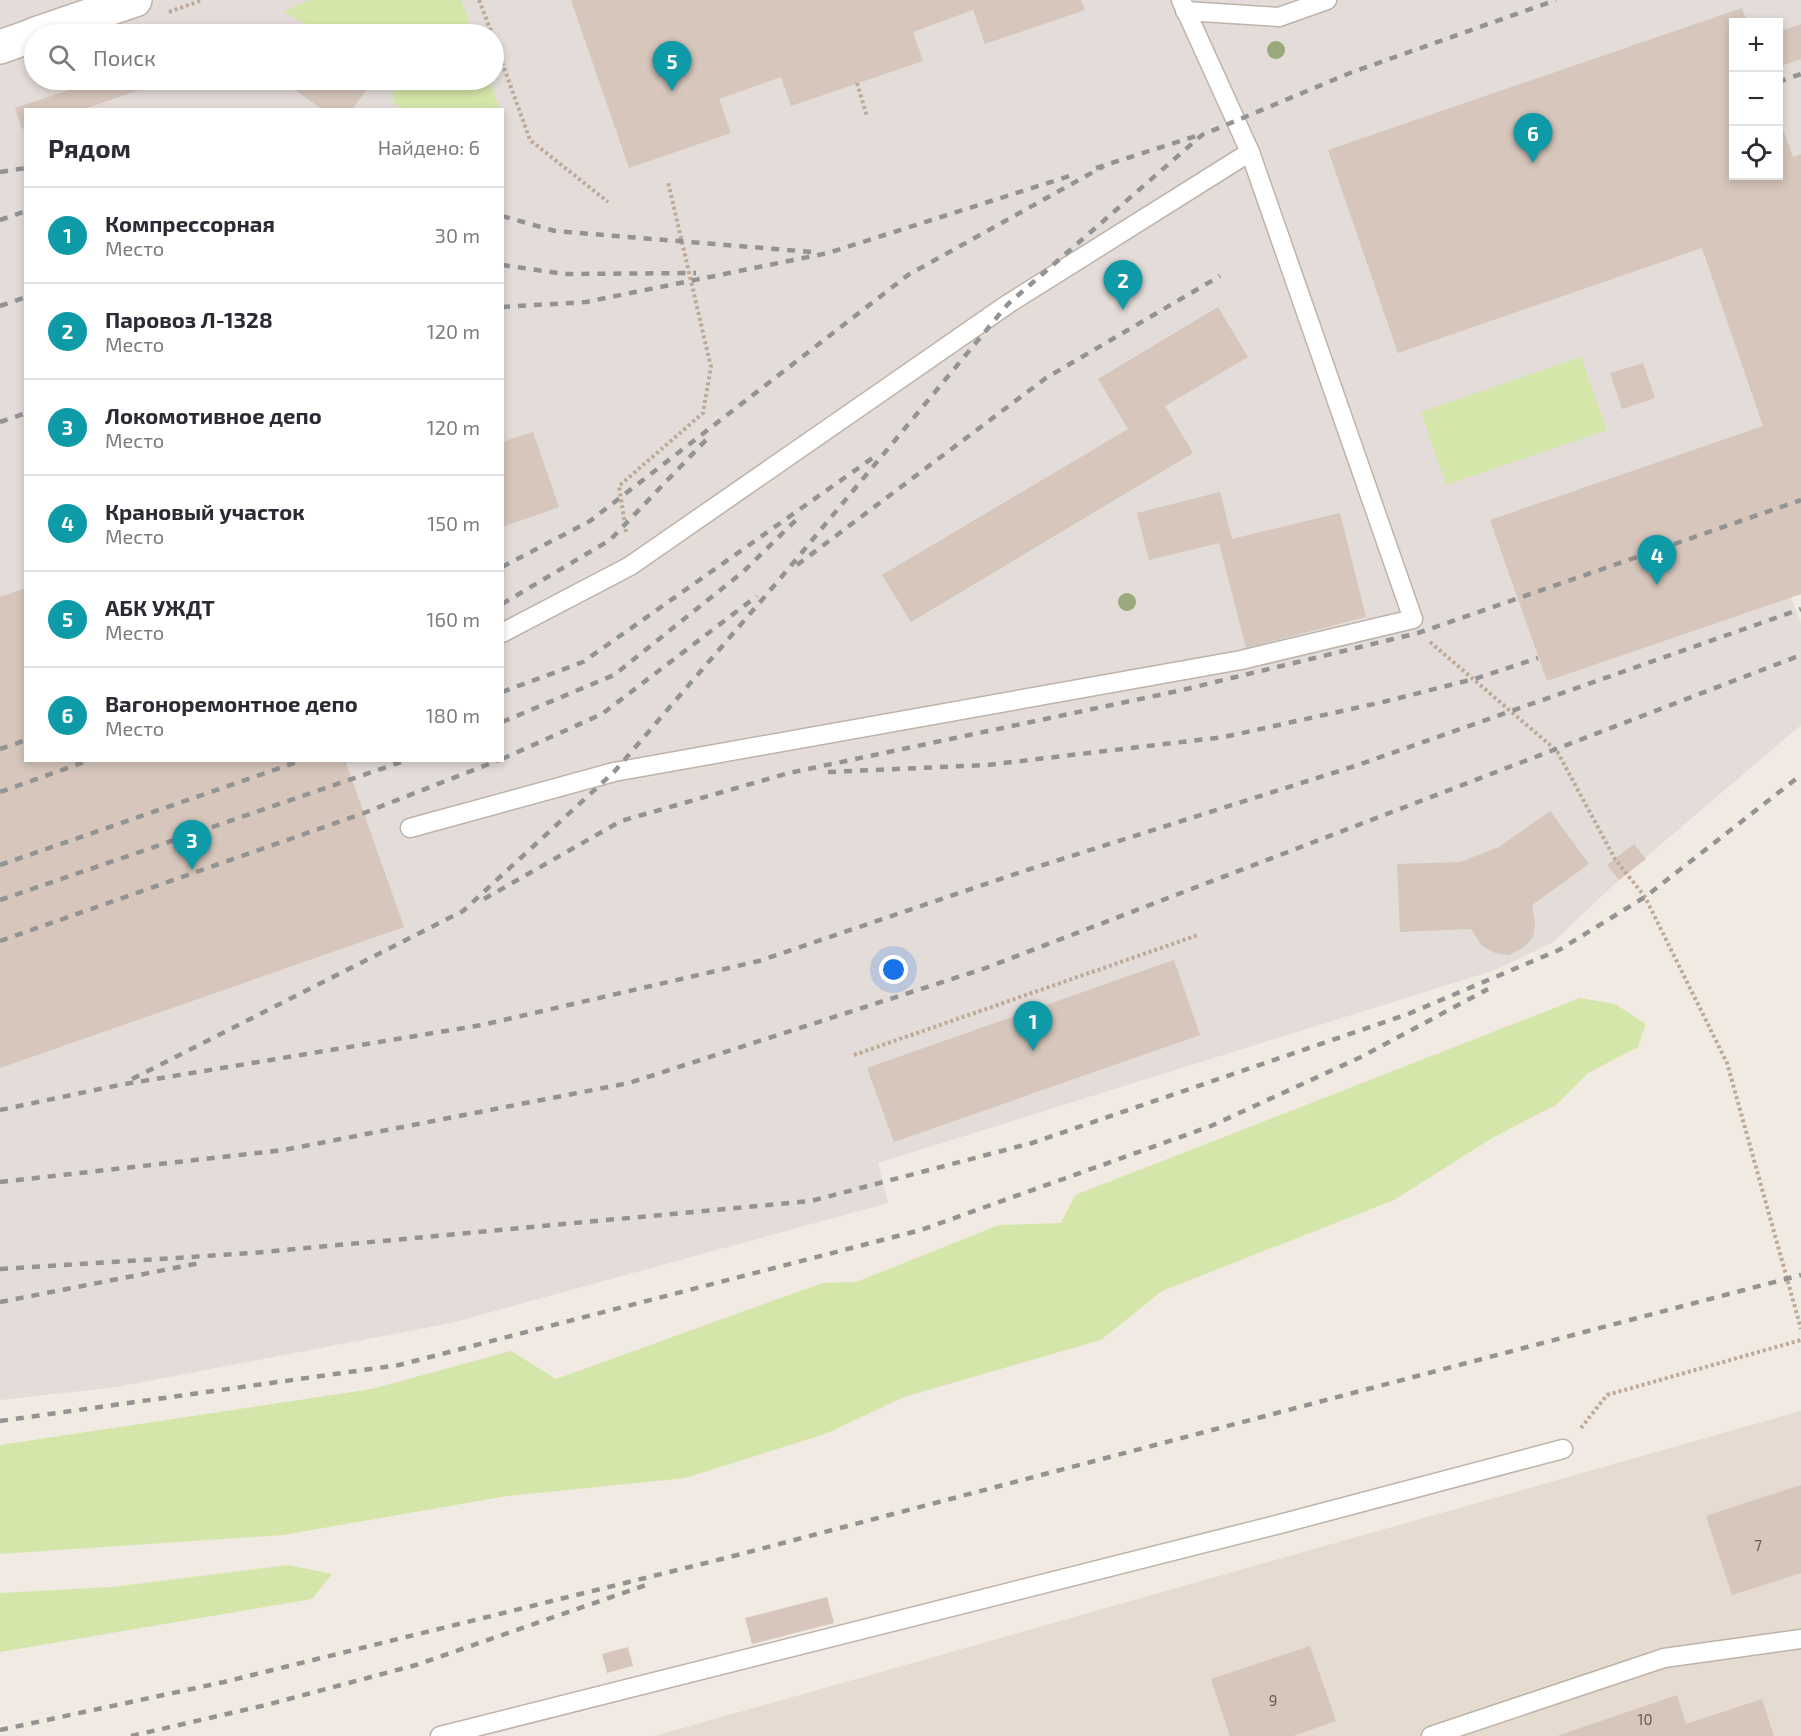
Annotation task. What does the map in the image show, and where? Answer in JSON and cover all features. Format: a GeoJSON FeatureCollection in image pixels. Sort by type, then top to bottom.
{"type":"FeatureCollection","features":[{"type":"Feature","properties":{"kind":"street"},"geometry":{"type":"LineString","coordinates":[[66,24],[135,0]]}},
{"type":"Feature","properties":{"kind":"street"},"geometry":{"type":"LineString","coordinates":[[0,47],[24,39]]}},
{"type":"Feature","properties":{"kind":"lane"},"geometry":{"type":"LineString","coordinates":[[1183,6],[1279,17],[1327,0]]}},
{"type":"Feature","properties":{"kind":"lane"},"geometry":{"type":"LineString","coordinates":[[410,828],[614,772],[1241,660],[1413,619],[1250,152],[1183,6]]}},
{"type":"Feature","properties":{"kind":"lane"},"geometry":{"type":"LineString","coordinates":[[504,632],[630,566],[1008,304],[1250,152]]}},
{"type":"Feature","properties":{"kind":"lane"},"geometry":{"type":"LineString","coordinates":[[440,1736],[1276,1525],[1563,1449]]}},
{"type":"Feature","properties":{"kind":"lane"},"geometry":{"type":"LineString","coordinates":[[1431,1736],[1664,1658],[1801,1640]]}},
{"type":"Feature","properties":{"kind":"path"},"geometry":{"type":"LineString","coordinates":[[479,0],[488,24]]}},
{"type":"Feature","properties":{"kind":"path"},"geometry":{"type":"LineString","coordinates":[[504,68],[530,140],[608,202]]}},
{"type":"Feature","properties":{"kind":"path"},"geometry":{"type":"LineString","coordinates":[[857,83],[867,116]]}},
{"type":"Feature","properties":{"kind":"path"},"geometry":{"type":"LineString","coordinates":[[630,566],[619,486],[703,413],[711,367],[668,182]]}},
{"type":"Feature","properties":{"kind":"path"},"geometry":{"type":"LineString","coordinates":[[1426,639],[1557,751],[1615,859],[1645,897],[1727,1062],[1801,1329]]}},
{"type":"Feature","properties":{"kind":"path"},"geometry":{"type":"LineString","coordinates":[[854,1055],[1198,935]]}},
{"type":"Feature","properties":{"kind":"path"},"geometry":{"type":"LineString","coordinates":[[1563,1449],[1607,1395],[1801,1340]]}},
{"type":"Feature","properties":{"kind":"shaded area"},"geometry":{"type":"Polygon","coordinates":[[[0,0],[1801,0],[1801,594],[1791,597],[1801,624],[1801,725],[1619,880],[1552,943],[1492,971],[878,1163],[888,1203],[451,1323],[117,1387],[0,1400],[0,0]]]}},
{"type":"Feature","properties":{"kind":"shaded area"},"geometry":{"type":"Polygon","coordinates":[[[1801,1411],[1801,1736],[655,1736],[1801,1411]]]}},
{"type":"Feature","properties":{"kind":"green space"},"geometry":{"type":"Polygon","coordinates":[[[310,0],[461,0],[469,24],[305,24],[283,11],[310,0]]]}},
{"type":"Feature","properties":{"kind":"green space"},"geometry":{"type":"Polygon","coordinates":[[[392,90],[493,90],[500,108],[402,108],[394,104],[392,90]]]}},
{"type":"Feature","properties":{"kind":"green space"},"geometry":{"type":"Polygon","coordinates":[[[1581,357],[1607,430],[1446,485],[1421,412],[1581,357]]]}},
{"type":"Feature","properties":{"kind":"green space"},"geometry":{"type":"Polygon","coordinates":[[[1580,998],[1615,1004],[1646,1024],[1638,1047],[1588,1073],[1556,1105],[1494,1137],[1394,1200],[1162,1291],[1101,1340],[904,1397],[825,1434],[685,1478],[507,1496],[283,1535],[0,1554],[0,1445],[372,1389],[511,1351],[556,1379],[822,1283],[856,1282],[999,1225],[1061,1223],[1075,1195],[1580,998]]]}},
{"type":"Feature","properties":{"kind":"green space"},"geometry":{"type":"Polygon","coordinates":[[[288,1565],[332,1574],[312,1599],[0,1652],[0,1593],[112,1587],[288,1565]]]}},
{"type":"Feature","properties":{"kind":"building"},"geometry":{"type":"Polygon","coordinates":[[[571,0],[1081,0],[1085,10],[985,44],[973,10],[913,32],[923,61],[791,106],[781,77],[719,99],[731,133],[629,168],[571,0]]]}},
{"type":"Feature","properties":{"kind":"building"},"geometry":{"type":"Polygon","coordinates":[[[1742,8],[1746,18],[1729,18],[1729,180],[1783,180],[1783,130],[1793,157],[1801,154],[1801,594],[1547,681],[1490,520],[1763,426],[1702,248],[1398,353],[1328,150],[1742,8]]]}},
{"type":"Feature","properties":{"kind":"building"},"geometry":{"type":"Polygon","coordinates":[[[1801,24],[1801,59],[1783,65],[1783,30],[1801,24]]]}},
{"type":"Feature","properties":{"kind":"building"},"geometry":{"type":"Polygon","coordinates":[[[69,90],[139,90],[87,108],[24,108],[24,128],[22,129],[15,108],[69,90]]]}},
{"type":"Feature","properties":{"kind":"building"},"geometry":{"type":"Polygon","coordinates":[[[295,90],[366,90],[353,108],[320,108],[295,90]]]}},
{"type":"Feature","properties":{"kind":"building"},"geometry":{"type":"Polygon","coordinates":[[[1218,307],[1248,357],[1165,406],[1193,453],[911,622],[882,575],[1128,429],[1098,379],[1218,307]]]}},
{"type":"Feature","properties":{"kind":"building"},"geometry":{"type":"Polygon","coordinates":[[[1643,363],[1655,398],[1622,409],[1610,373],[1643,363]]]}},
{"type":"Feature","properties":{"kind":"building"},"geometry":{"type":"Polygon","coordinates":[[[533,432],[559,507],[504,526],[504,441],[533,432]]]}},
{"type":"Feature","properties":{"kind":"building"},"geometry":{"type":"Polygon","coordinates":[[[1220,492],[1232,539],[1340,513],[1366,617],[1246,648],[1219,543],[1149,560],[1137,513],[1220,492]]]}},
{"type":"Feature","properties":{"kind":"building"},"geometry":{"type":"Polygon","coordinates":[[[24,589],[24,762],[346,762],[404,927],[0,1068],[0,597],[24,589]]]}},
{"type":"Feature","properties":{"kind":"building"},"geometry":{"type":"Polygon","coordinates":[[[1550,811],[1589,864],[1532,905],[1535,922],[1533,937],[1523,948],[1509,955],[1495,953],[1482,946],[1471,929],[1400,932],[1397,864],[1460,862],[1499,847],[1550,811]]]}},
{"type":"Feature","properties":{"kind":"building"},"geometry":{"type":"Polygon","coordinates":[[[1634,844],[1646,859],[1619,880],[1607,865],[1634,844]]]}},
{"type":"Feature","properties":{"kind":"building"},"geometry":{"type":"Polygon","coordinates":[[[1174,960],[1200,1035],[894,1142],[867,1068],[1174,960]]]}},
{"type":"Feature","properties":{"kind":"building"},"geometry":{"type":"Polygon","coordinates":[[[1801,1485],[1801,1573],[1732,1595],[1706,1516],[1801,1485]]]}},
{"type":"Feature","properties":{"kind":"building"},"geometry":{"type":"Polygon","coordinates":[[[827,1597],[834,1623],[752,1644],[745,1618],[827,1597]]]}},
{"type":"Feature","properties":{"kind":"building"},"geometry":{"type":"Polygon","coordinates":[[[1310,1646],[1336,1721],[1293,1736],[1230,1736],[1211,1679],[1310,1646]]]}},
{"type":"Feature","properties":{"kind":"building"},"geometry":{"type":"Polygon","coordinates":[[[628,1647],[633,1666],[607,1673],[602,1654],[628,1647]]]}},
{"type":"Feature","properties":{"kind":"building"},"geometry":{"type":"Polygon","coordinates":[[[1677,1695],[1686,1724],[1762,1699],[1774,1736],[1557,1736],[1677,1695]]]}},
{"type":"Feature","properties":{"kind":"railway"},"geometry":{"type":"LineString","coordinates":[[132,1079],[463,911],[614,772],[779,580],[1008,304],[1202,135],[1350,73],[1556,0]]}},
{"type":"Feature","properties":{"kind":"railway"},"geometry":{"type":"LineString","coordinates":[[1783,80],[1801,74]]}},
{"type":"Feature","properties":{"kind":"railway"},"geometry":{"type":"LineString","coordinates":[[1096,168],[1196,136]]}},
{"type":"Feature","properties":{"kind":"railway"},"geometry":{"type":"LineString","coordinates":[[504,566],[590,521],[908,275],[1104,166]]}},
{"type":"Feature","properties":{"kind":"railway"},"geometry":{"type":"LineString","coordinates":[[0,172],[24,168]]}},
{"type":"Feature","properties":{"kind":"railway"},"geometry":{"type":"LineString","coordinates":[[504,307],[586,302],[828,253],[1076,174]]}},
{"type":"Feature","properties":{"kind":"railway"},"geometry":{"type":"LineString","coordinates":[[0,220],[24,212]]}},
{"type":"Feature","properties":{"kind":"railway"},"geometry":{"type":"LineString","coordinates":[[504,217],[555,231],[812,252]]}},
{"type":"Feature","properties":{"kind":"railway"},"geometry":{"type":"LineString","coordinates":[[504,265],[565,274],[696,273]]}},
{"type":"Feature","properties":{"kind":"railway"},"geometry":{"type":"LineString","coordinates":[[797,565],[1046,378],[1220,276]]}},
{"type":"Feature","properties":{"kind":"railway"},"geometry":{"type":"LineString","coordinates":[[0,306],[24,298]]}},
{"type":"Feature","properties":{"kind":"railway"},"geometry":{"type":"LineString","coordinates":[[0,422],[24,414]]}},
{"type":"Feature","properties":{"kind":"railway"},"geometry":{"type":"LineString","coordinates":[[504,603],[610,540],[706,440]]}},
{"type":"Feature","properties":{"kind":"railway"},"geometry":{"type":"LineString","coordinates":[[504,691],[583,662],[874,457]]}},
{"type":"Feature","properties":{"kind":"railway"},"geometry":{"type":"LineString","coordinates":[[484,899],[621,821],[789,773],[1178,691],[1418,633],[1801,500]]}},
{"type":"Feature","properties":{"kind":"railway"},"geometry":{"type":"LineString","coordinates":[[504,721],[614,675],[744,571],[796,520]]}},
{"type":"Feature","properties":{"kind":"railway"},"geometry":{"type":"LineString","coordinates":[[504,758],[602,714],[757,596]]}},
{"type":"Feature","properties":{"kind":"railway"},"geometry":{"type":"LineString","coordinates":[[0,1110],[119,1085],[482,1025],[759,961],[1021,872],[1358,765],[1801,609]]}},
{"type":"Feature","properties":{"kind":"railway"},"geometry":{"type":"LineString","coordinates":[[0,1182],[284,1150],[629,1083],[983,969],[1801,655]]}},
{"type":"Feature","properties":{"kind":"railway"},"geometry":{"type":"LineString","coordinates":[[828,772],[987,765],[1224,737],[1383,702],[1474,679],[1538,658]]}},
{"type":"Feature","properties":{"kind":"railway"},"geometry":{"type":"LineString","coordinates":[[0,749],[24,741]]}},
{"type":"Feature","properties":{"kind":"railway"},"geometry":{"type":"LineString","coordinates":[[0,792],[84,762]]}},
{"type":"Feature","properties":{"kind":"railway"},"geometry":{"type":"LineString","coordinates":[[0,865],[297,762]]}},
{"type":"Feature","properties":{"kind":"railway"},"geometry":{"type":"LineString","coordinates":[[0,900],[401,762]]}},
{"type":"Feature","properties":{"kind":"railway"},"geometry":{"type":"LineString","coordinates":[[0,941],[364,813],[494,762]]}},
{"type":"Feature","properties":{"kind":"railway"},"geometry":{"type":"LineString","coordinates":[[0,1269],[253,1253],[811,1201],[1032,1143],[1408,1014],[1559,950],[1645,897],[1801,775]]}},
{"type":"Feature","properties":{"kind":"railway"},"geometry":{"type":"LineString","coordinates":[[0,1421],[399,1365],[921,1230],[1211,1126],[1361,1057],[1488,989]]}},
{"type":"Feature","properties":{"kind":"railway"},"geometry":{"type":"LineString","coordinates":[[0,1302],[200,1263]]}},
{"type":"Feature","properties":{"kind":"railway"},"geometry":{"type":"LineString","coordinates":[[0,1730],[224,1682],[726,1558],[1801,1275]]}},
{"type":"Feature","properties":{"kind":"railway"},"geometry":{"type":"LineString","coordinates":[[131,1736],[266,1705],[416,1665],[646,1585]]}},
{"type":"Feature","properties":{"kind":"place","name":"АБК УЖДТ"},"geometry":{"type":"Point","coordinates":[672,91]}},
{"type":"Feature","properties":{"kind":"place","name":"Вагоноремонтное депо"},"geometry":{"type":"Point","coordinates":[1533,163]}},
{"type":"Feature","properties":{"kind":"place","name":"Паровоз Л-1328"},"geometry":{"type":"Point","coordinates":[1123,310]}},
{"type":"Feature","properties":{"kind":"place","name":"Крановый участок"},"geometry":{"type":"Point","coordinates":[1657,585]}},
{"type":"Feature","properties":{"kind":"place","name":"Локомотивное депо"},"geometry":{"type":"Point","coordinates":[192,870]}},
{"type":"Feature","properties":{"kind":"place","name":"Компрессорная"},"geometry":{"type":"Point","coordinates":[1033,1051]}}]}
